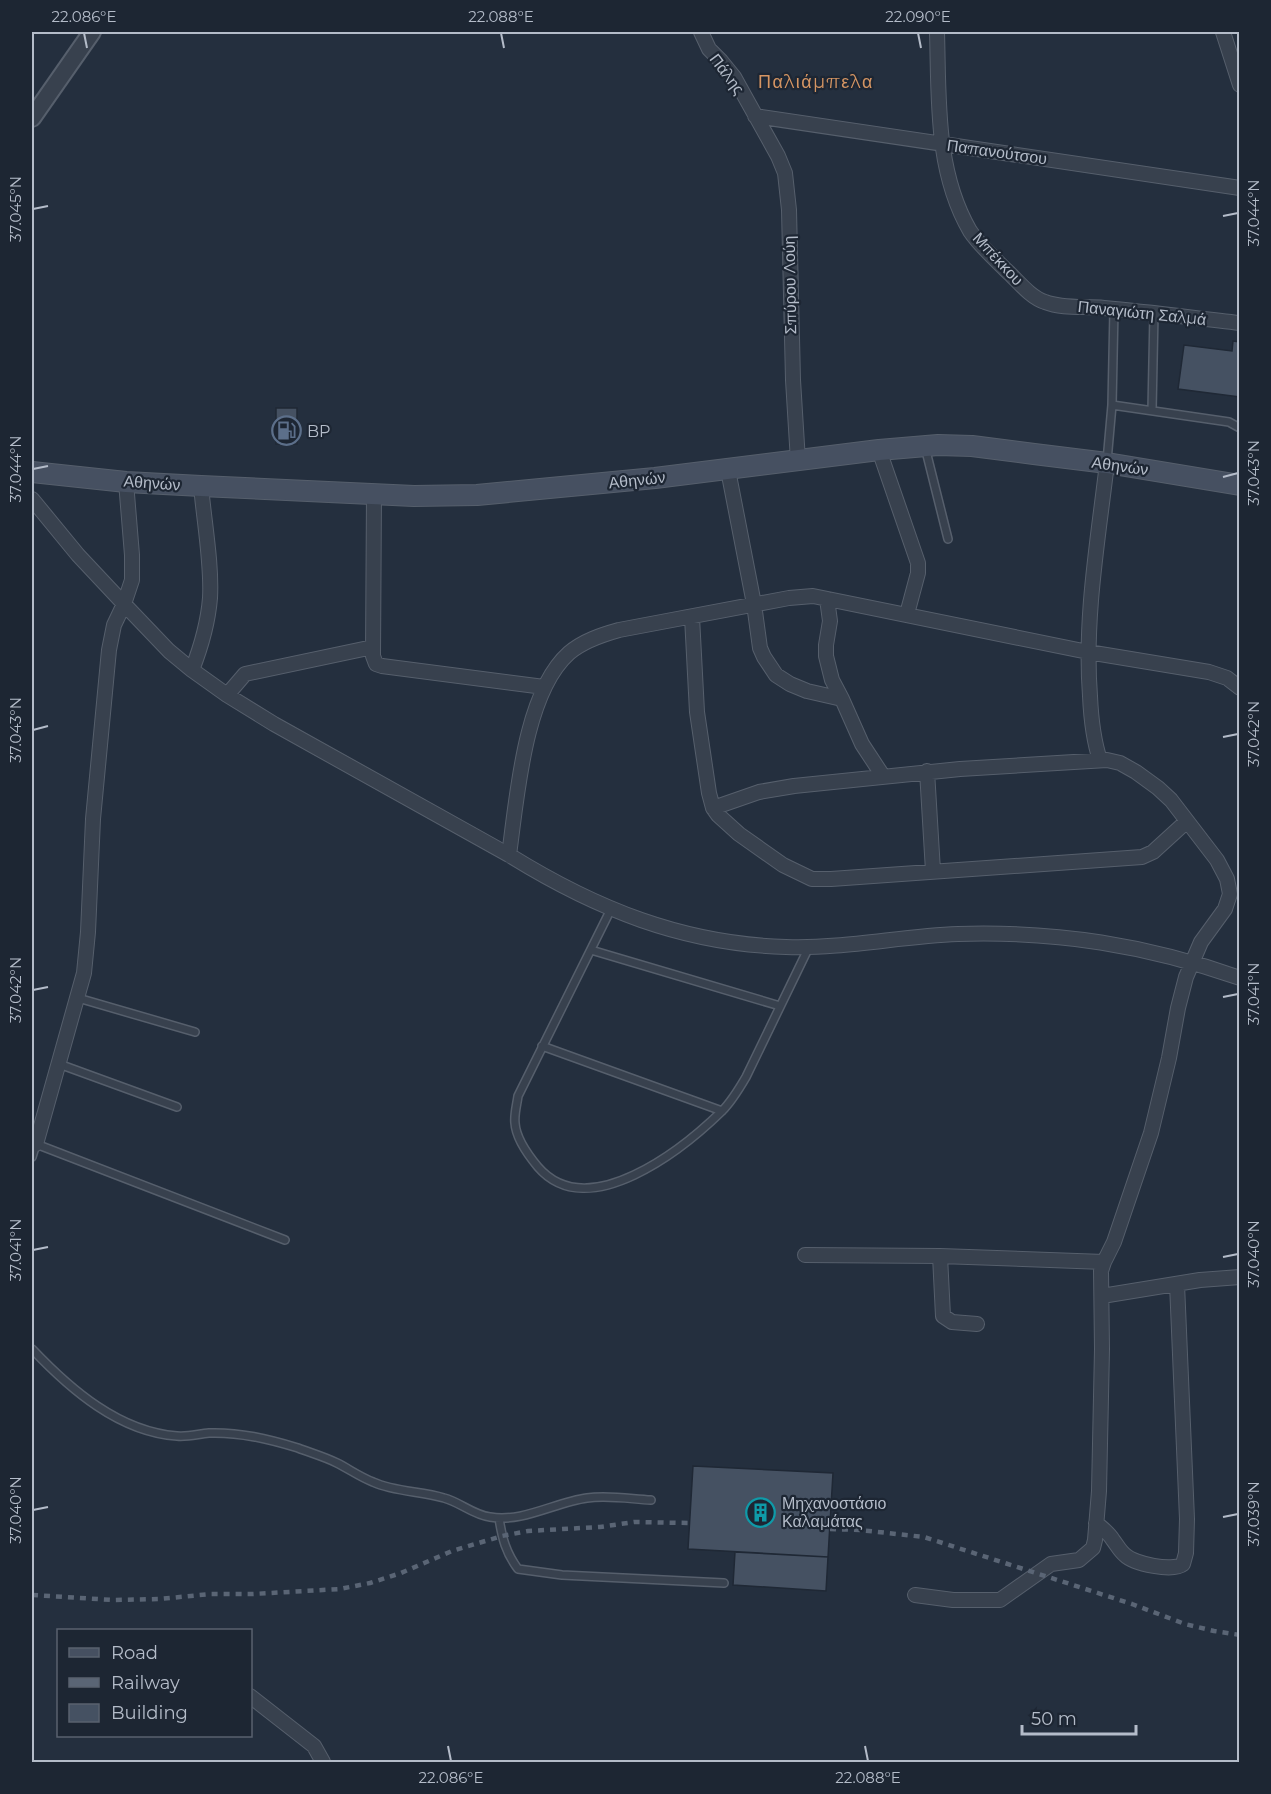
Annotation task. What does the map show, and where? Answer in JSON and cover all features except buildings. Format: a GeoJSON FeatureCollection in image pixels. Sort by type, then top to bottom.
{"type":"FeatureCollection","features":[{"type":"Feature","properties":{"kind":"main road","name":"Αθηνών"},"geometry":{"type":"LineString","coordinates":[[32,472],[126,482],[201,486],[374,494],[477,495],[728,470],[924,445],[972,446],[1107,463],[1239,485]]}},
{"type":"Feature","properties":{"kind":"street"},"geometry":{"type":"LineString","coordinates":[[32,118],[92,32]]}},
{"type":"Feature","properties":{"kind":"street","name":"Πάλης"},"geometry":{"type":"LineString","coordinates":[[701,32],[709,49],[734,77],[755,116]]}},
{"type":"Feature","properties":{"kind":"street","name":"Μπέκκου"},"geometry":{"type":"LineString","coordinates":[[937,32],[943,144],[947,173],[959,208],[971,231],[987,252],[1044,302]]}},
{"type":"Feature","properties":{"kind":"street"},"geometry":{"type":"LineString","coordinates":[[1223,32],[1239,85]]}},
{"type":"Feature","properties":{"kind":"street","name":"Παπανούτσου"},"geometry":{"type":"LineString","coordinates":[[755,116],[1239,188]]}},
{"type":"Feature","properties":{"kind":"street","name":"Σπύρου Λούη"},"geometry":{"type":"LineString","coordinates":[[755,116],[778,156],[785,173],[788,193],[793,380],[798,461]]}},
{"type":"Feature","properties":{"kind":"street","name":"Παναγιώτη Σαλμά"},"geometry":{"type":"LineString","coordinates":[[1044,302],[1063,306],[1114,309],[1239,323]]}},
{"type":"Feature","properties":{"kind":"street"},"geometry":{"type":"LineString","coordinates":[[879,450],[918,562],[918,573],[907,614]]}},
{"type":"Feature","properties":{"kind":"street"},"geometry":{"type":"LineString","coordinates":[[1100,760],[1092,724],[1088,652],[1089,624],[1107,463]]}},
{"type":"Feature","properties":{"kind":"street"},"geometry":{"type":"LineString","coordinates":[[728,470],[754,604],[760,648],[764,657],[776,675],[790,684],[807,691],[842,699]]}},
{"type":"Feature","properties":{"kind":"street"},"geometry":{"type":"LineString","coordinates":[[36,1144],[84,973],[93,819],[109,650],[114,625],[131,586],[126,482]]}},
{"type":"Feature","properties":{"kind":"street"},"geometry":{"type":"LineString","coordinates":[[192,670],[201,646],[210,583],[201,486]]}},
{"type":"Feature","properties":{"kind":"street"},"geometry":{"type":"LineString","coordinates":[[374,494],[375,662],[382,666],[544,687]]}},
{"type":"Feature","properties":{"kind":"street"},"geometry":{"type":"LineString","coordinates":[[32,499],[78,555],[169,651],[226,695],[536,872],[611,909],[651,924],[695,936],[786,947],[958,934],[1027,934],[1097,940],[1144,950],[1239,978]]}},
{"type":"Feature","properties":{"kind":"street"},"geometry":{"type":"LineString","coordinates":[[509,855],[525,752],[535,713],[552,671],[580,644],[626,628],[754,604],[813,596],[1088,652],[1209,672],[1227,678],[1239,688]]}},
{"type":"Feature","properties":{"kind":"street"},"geometry":{"type":"LineString","coordinates":[[827,599],[830,621],[826,656],[832,680],[865,749],[883,776]]}},
{"type":"Feature","properties":{"kind":"street"},"geometry":{"type":"LineString","coordinates":[[692,617],[697,712],[707,784],[713,808],[727,823],[768,855],[812,879],[1142,857],[1153,852],[1187,821]]}},
{"type":"Feature","properties":{"kind":"street"},"geometry":{"type":"LineString","coordinates":[[226,695],[245,674],[374,647]]}},
{"type":"Feature","properties":{"kind":"street"},"geometry":{"type":"LineString","coordinates":[[713,808],[744,796],[777,788],[927,771],[1113,761],[1136,772],[1158,788],[1205,843],[1224,873],[1229,887],[1230,894],[1226,909],[1205,936],[1191,963],[1178,1008],[1151,1133],[1114,1242],[1101,1271],[1099,1491],[1094,1545],[1089,1554],[1074,1562],[1051,1564],[1000,1600],[953,1600],[915,1595]]}},
{"type":"Feature","properties":{"kind":"street"},"geometry":{"type":"LineString","coordinates":[[927,771],[933,871]]}},
{"type":"Feature","properties":{"kind":"street"},"geometry":{"type":"LineString","coordinates":[[805,1256],[940,1256],[1104,1262]]}},
{"type":"Feature","properties":{"kind":"street"},"geometry":{"type":"LineString","coordinates":[[940,1256],[944,1316],[952,1322],[977,1324]]}},
{"type":"Feature","properties":{"kind":"street"},"geometry":{"type":"LineString","coordinates":[[1102,1296],[1200,1280],[1239,1277]]}},
{"type":"Feature","properties":{"kind":"street"},"geometry":{"type":"LineString","coordinates":[[1096,1523],[1112,1538],[1126,1557],[1132,1560],[1169,1568],[1177,1568],[1183,1564],[1187,1519],[1177,1284]]}},
{"type":"Feature","properties":{"kind":"street"},"geometry":{"type":"LineString","coordinates":[[252,1698],[314,1746],[323,1762]]}},
{"type":"Feature","properties":{"kind":"lane"},"geometry":{"type":"LineString","coordinates":[[1107,463],[1112,405],[1114,309]]}},
{"type":"Feature","properties":{"kind":"lane"},"geometry":{"type":"LineString","coordinates":[[1152,410],[1154,313]]}},
{"type":"Feature","properties":{"kind":"lane"},"geometry":{"type":"LineString","coordinates":[[1112,405],[1229,422],[1239,428]]}},
{"type":"Feature","properties":{"kind":"lane"},"geometry":{"type":"LineString","coordinates":[[924,445],[948,539]]}},
{"type":"Feature","properties":{"kind":"lane"},"geometry":{"type":"LineString","coordinates":[[611,909],[518,1096],[515,1124],[525,1152],[542,1171],[564,1186],[592,1189],[622,1181],[647,1169],[677,1149],[722,1111],[746,1077],[809,946]]}},
{"type":"Feature","properties":{"kind":"lane"},"geometry":{"type":"LineString","coordinates":[[591,950],[780,1006]]}},
{"type":"Feature","properties":{"kind":"lane"},"geometry":{"type":"LineString","coordinates":[[78,998],[195,1032]]}},
{"type":"Feature","properties":{"kind":"lane"},"geometry":{"type":"LineString","coordinates":[[542,1046],[722,1111]]}},
{"type":"Feature","properties":{"kind":"lane"},"geometry":{"type":"LineString","coordinates":[[59,1064],[177,1107]]}},
{"type":"Feature","properties":{"kind":"lane"},"geometry":{"type":"LineString","coordinates":[[32,1158],[36,1144],[285,1240]]}},
{"type":"Feature","properties":{"kind":"lane"},"geometry":{"type":"LineString","coordinates":[[32,1349],[81,1394],[101,1408],[139,1428],[179,1437],[207,1433],[240,1434],[272,1440],[334,1461],[373,1482],[443,1497],[480,1514],[499,1518],[530,1513],[586,1498],[651,1500]]}},
{"type":"Feature","properties":{"kind":"lane"},"geometry":{"type":"LineString","coordinates":[[499,1518],[508,1556],[518,1569],[562,1575],[724,1583]]}},
{"type":"Feature","properties":{"kind":"railway"},"geometry":{"type":"LineString","coordinates":[[32,1595],[114,1600],[340,1589],[370,1583],[401,1573],[452,1551],[528,1531],[600,1527],[634,1522],[690,1523]]}},
{"type":"Feature","properties":{"kind":"railway"},"geometry":{"type":"LineString","coordinates":[[830,1529],[924,1537],[1132,1604],[1185,1624],[1240,1635]]}},
{"type":"Feature","properties":{"kind":"place","name":"BP"},"geometry":{"type":"Point","coordinates":[286,431]}},
{"type":"Feature","properties":{"kind":"place","name":"Μηχανοστάσιο Καλαμάτας"},"geometry":{"type":"Point","coordinates":[761,1512]}},
{"type":"Feature","properties":{"kind":"district","name":"Παλιάμπελα"},"geometry":{"type":"Point","coordinates":[816,82]}}]}
